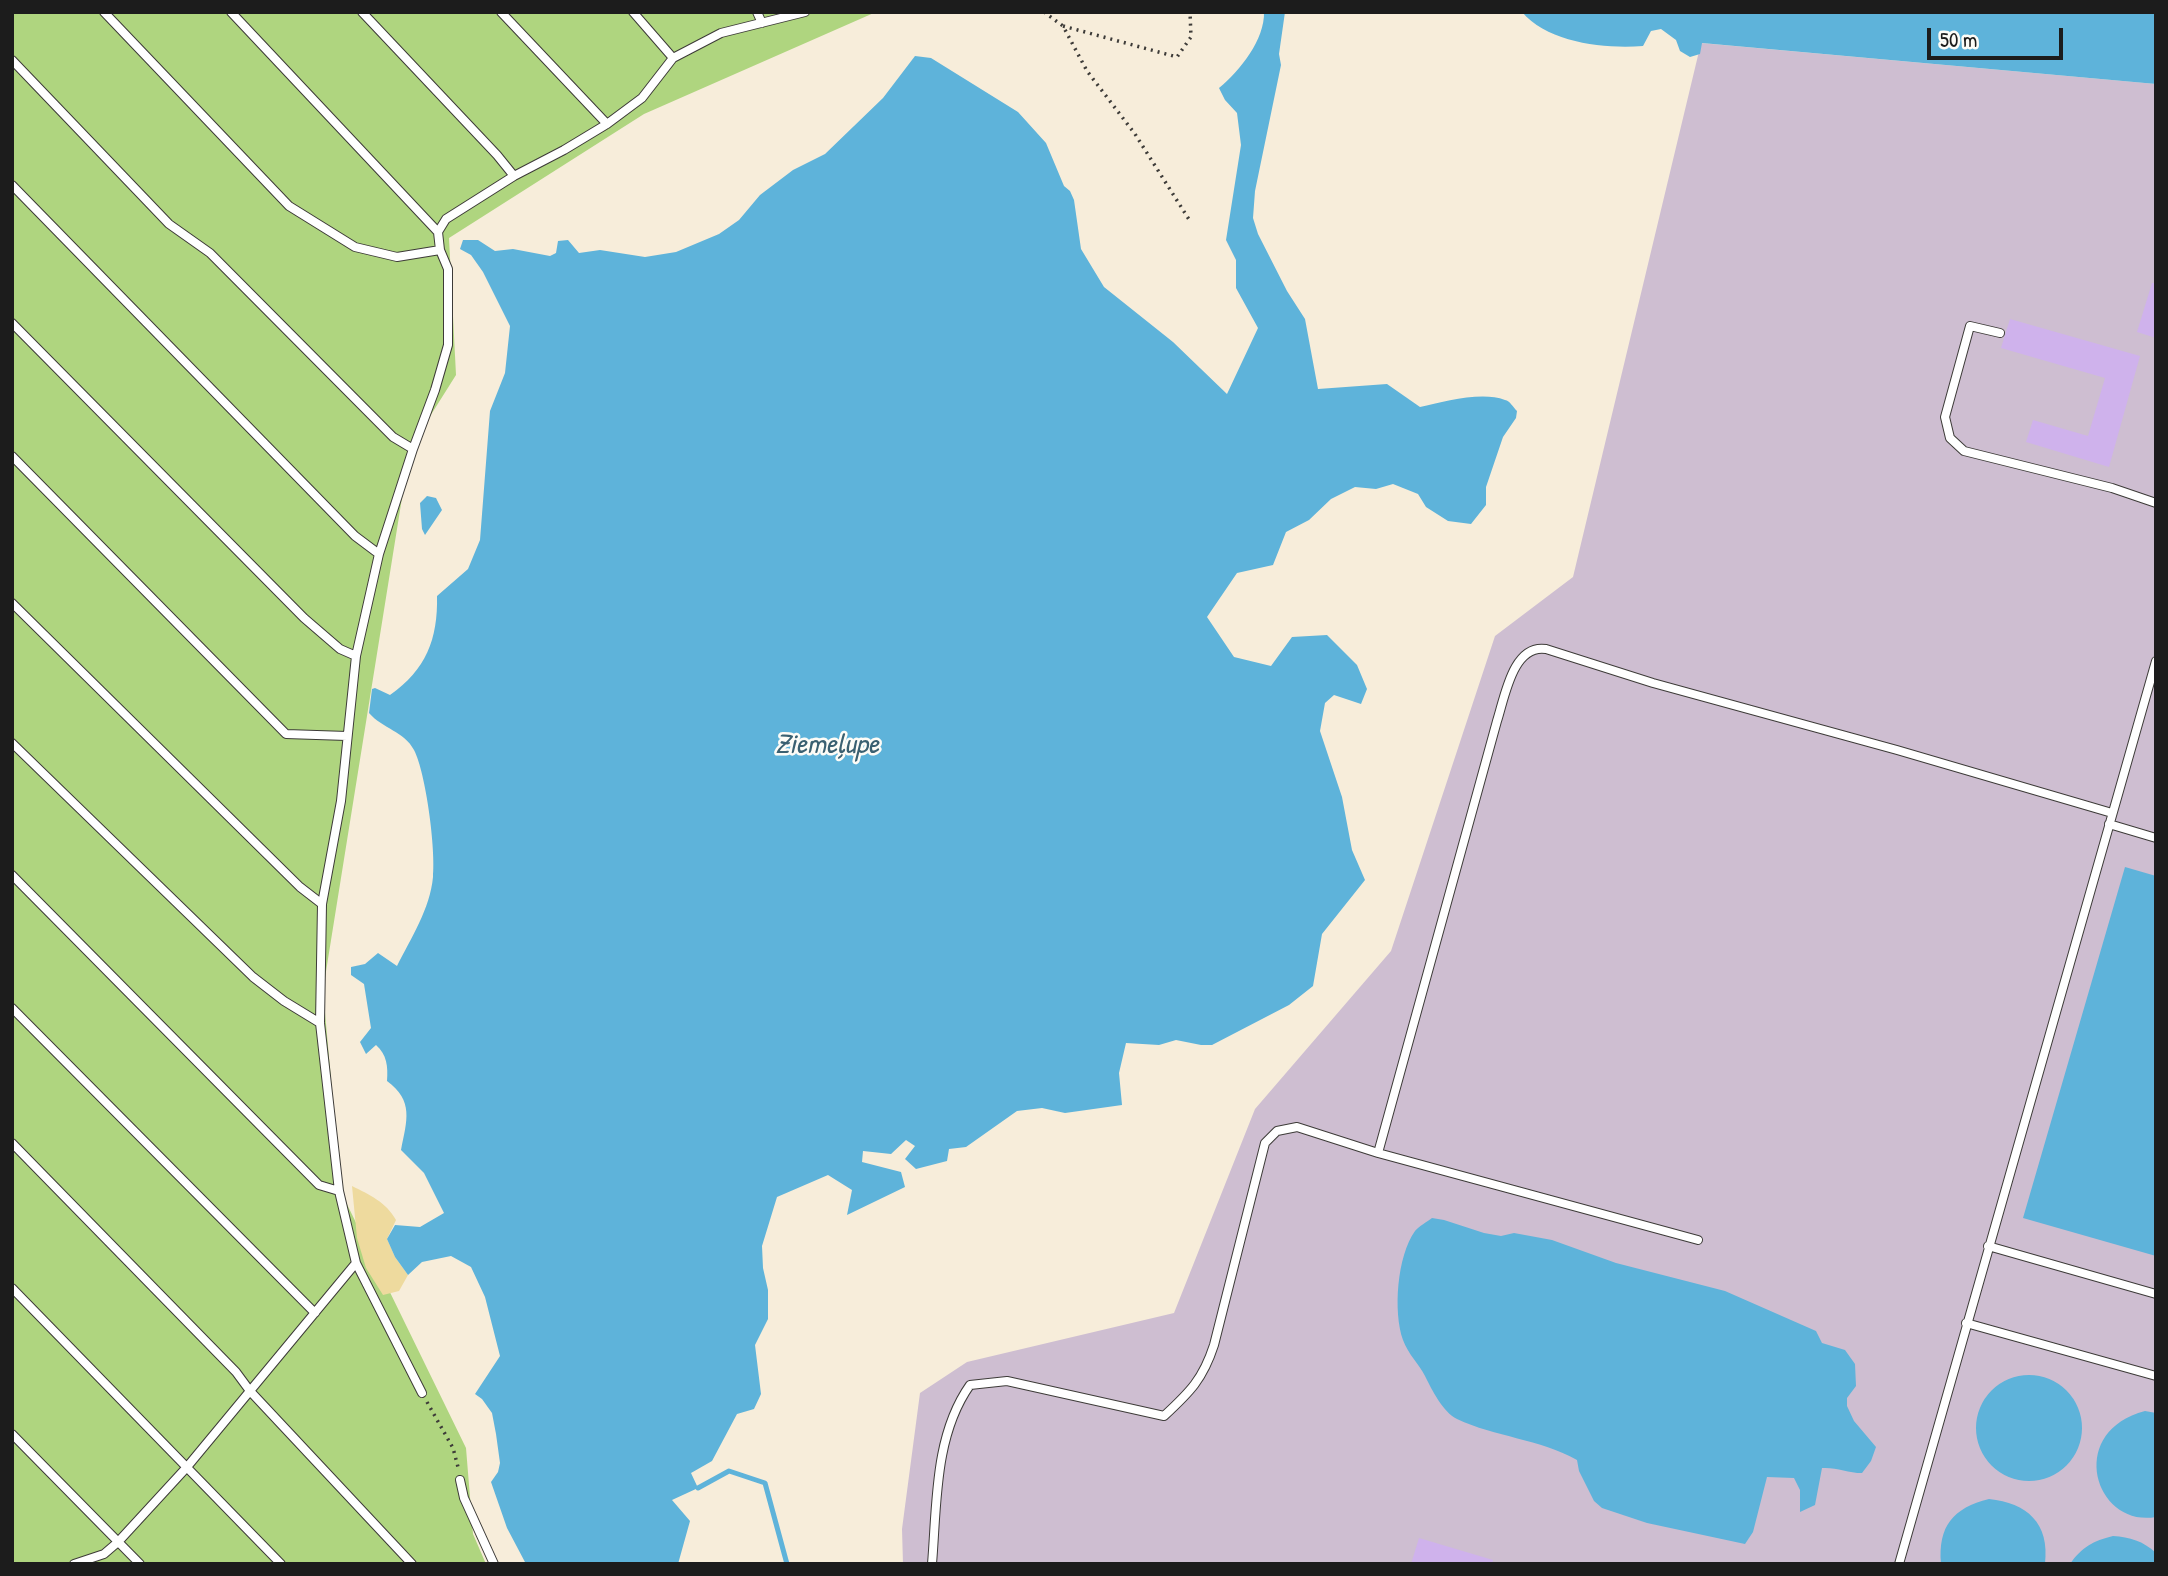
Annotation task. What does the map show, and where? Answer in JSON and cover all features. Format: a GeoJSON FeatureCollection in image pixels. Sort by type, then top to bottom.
{"type":"FeatureCollection","features":[{"type":"Feature","properties":{"kind":"lane"},"geometry":{"type":"LineString","coordinates":[[104,12],[289,206],[355,247],[397,257],[440,250]]}},
{"type":"Feature","properties":{"kind":"lane"},"geometry":{"type":"LineString","coordinates":[[230,12],[438,232],[440,250],[448,269],[447,345],[435,390],[379,554],[356,656],[341,801],[322,904],[320,1023],[338,1191],[356,1263],[422,1393]]}},
{"type":"Feature","properties":{"kind":"lane"},"geometry":{"type":"LineString","coordinates":[[362,12],[514,176]]}},
{"type":"Feature","properties":{"kind":"lane"},"geometry":{"type":"LineString","coordinates":[[501,12],[607,124]]}},
{"type":"Feature","properties":{"kind":"lane"},"geometry":{"type":"LineString","coordinates":[[633,12],[673,58]]}},
{"type":"Feature","properties":{"kind":"lane"},"geometry":{"type":"LineString","coordinates":[[757,12],[762,23]]}},
{"type":"Feature","properties":{"kind":"lane"},"geometry":{"type":"LineString","coordinates":[[438,232],[446,219],[514,176],[607,124],[642,98],[673,58],[721,33],[806,12]]}},
{"type":"Feature","properties":{"kind":"lane"},"geometry":{"type":"LineString","coordinates":[[12,60],[169,224],[210,253],[394,437],[413,449]]}},
{"type":"Feature","properties":{"kind":"lane"},"geometry":{"type":"LineString","coordinates":[[12,185],[355,536],[379,554]]}},
{"type":"Feature","properties":{"kind":"lane"},"geometry":{"type":"LineString","coordinates":[[12,323],[304,618],[340,649],[356,656]]}},
{"type":"Feature","properties":{"kind":"lane"},"geometry":{"type":"LineString","coordinates":[[2000,333],[1970,326],[1945,417],[1950,438],[1964,451],[2112,488],[2156,503]]}},
{"type":"Feature","properties":{"kind":"lane"},"geometry":{"type":"LineString","coordinates":[[12,456],[286,734],[347,736]]}},
{"type":"Feature","properties":{"kind":"lane"},"geometry":{"type":"LineString","coordinates":[[12,603],[290,877],[322,904]]}},
{"type":"Feature","properties":{"kind":"lane"},"geometry":{"type":"LineString","coordinates":[[1378,1153],[1497,721],[1519,662],[1530,650],[1537,647],[1546,649],[1642,680],[2112,813]]}},
{"type":"Feature","properties":{"kind":"lane"},"geometry":{"type":"LineString","coordinates":[[1899,1564],[2156,661]]}},
{"type":"Feature","properties":{"kind":"lane"},"geometry":{"type":"LineString","coordinates":[[12,743],[253,977],[284,1001],[320,1023]]}},
{"type":"Feature","properties":{"kind":"lane"},"geometry":{"type":"LineString","coordinates":[[2109,824],[2156,838]]}},
{"type":"Feature","properties":{"kind":"lane"},"geometry":{"type":"LineString","coordinates":[[12,875],[319,1185],[338,1191]]}},
{"type":"Feature","properties":{"kind":"lane"},"geometry":{"type":"LineString","coordinates":[[12,1008],[315,1313]]}},
{"type":"Feature","properties":{"kind":"lane"},"geometry":{"type":"LineString","coordinates":[[932,1564],[941,1461],[956,1405],[970,1385],[1007,1381],[1164,1416],[1197,1384],[1207,1367],[1265,1143],[1277,1131],[1297,1128],[1378,1153],[1698,1240]]}},
{"type":"Feature","properties":{"kind":"lane"},"geometry":{"type":"LineString","coordinates":[[12,1143],[236,1372],[250,1391],[412,1564]]}},
{"type":"Feature","properties":{"kind":"lane"},"geometry":{"type":"LineString","coordinates":[[1988,1245],[2156,1294]]}},
{"type":"Feature","properties":{"kind":"lane"},"geometry":{"type":"LineString","coordinates":[[74,1564],[104,1554],[118,1542],[187,1467],[356,1263]]}},
{"type":"Feature","properties":{"kind":"lane"},"geometry":{"type":"LineString","coordinates":[[12,1288],[281,1564]]}},
{"type":"Feature","properties":{"kind":"lane"},"geometry":{"type":"LineString","coordinates":[[1966,1323],[2156,1376]]}},
{"type":"Feature","properties":{"kind":"lane"},"geometry":{"type":"LineString","coordinates":[[12,1434],[140,1564]]}},
{"type":"Feature","properties":{"kind":"lane"},"geometry":{"type":"LineString","coordinates":[[460,1480],[464,1498],[494,1564]]}},
{"type":"Feature","properties":{"kind":"path"},"geometry":{"type":"LineString","coordinates":[[1044,12],[1063,26],[1177,57],[1191,37],[1190,12]]}},
{"type":"Feature","properties":{"kind":"path"},"geometry":{"type":"LineString","coordinates":[[1063,26],[1087,71],[1135,134],[1190,221]]}},
{"type":"Feature","properties":{"kind":"path"},"geometry":{"type":"LineString","coordinates":[[422,1393],[453,1448],[460,1480]]}},
{"type":"Feature","properties":{"kind":"shaded area"},"geometry":{"type":"Polygon","coordinates":[[[1701,43],[2156,84],[2156,1564],[903,1564],[902,1529],[920,1393],[967,1362],[1174,1313],[1255,1109],[1391,951],[1495,636],[1573,577],[1701,43]]]}},
{"type":"Feature","properties":{"kind":"green space"},"geometry":{"type":"Polygon","coordinates":[[[12,12],[876,12],[644,114],[449,238],[456,375],[410,448],[323,990],[341,1192],[466,1448],[473,1534],[486,1564],[12,1564],[12,12]]]}},
{"type":"Feature","properties":{"kind":"sand"},"geometry":{"type":"Polygon","coordinates":[[[352,1186],[382,1204],[396,1220],[387,1239],[395,1257],[408,1275],[399,1291],[383,1295],[366,1268],[357,1238],[352,1186]]]}},
{"type":"Feature","properties":{"kind":"water","name":"Ziemeļupe"},"geometry":{"type":"Polygon","coordinates":[[[1264,12],[1285,12],[1279,54],[1281,65],[1255,191],[1253,218],[1258,234],[1287,291],[1305,319],[1318,389],[1387,384],[1420,407],[1462,398],[1485,397],[1507,401],[1517,411],[1516,418],[1503,437],[1486,487],[1486,505],[1471,524],[1448,521],[1426,507],[1418,494],[1393,484],[1376,489],[1355,487],[1331,499],[1309,520],[1286,532],[1273,565],[1237,573],[1207,617],[1234,657],[1271,666],[1292,637],[1327,635],[1357,665],[1367,689],[1361,704],[1334,695],[1325,703],[1320,731],[1342,797],[1352,850],[1365,880],[1322,934],[1313,986],[1289,1005],[1212,1045],[1176,1040],[1159,1045],[1126,1043],[1119,1073],[1122,1105],[1065,1113],[1042,1108],[1017,1111],[966,1147],[949,1149],[947,1161],[916,1169],[905,1159],[915,1146],[906,1140],[891,1154],[863,1151],[862,1162],[901,1172],[905,1187],[847,1215],[852,1190],[828,1175],[777,1197],[762,1246],[768,1290],[768,1319],[755,1345],[761,1394],[754,1409],[737,1414],[712,1461],[691,1473],[698,1488],[672,1500],[690,1521],[678,1564],[526,1564],[507,1528],[491,1482],[500,1463],[492,1413],[475,1394],[500,1356],[485,1297],[471,1267],[451,1256],[422,1262],[408,1275],[395,1257],[387,1239],[395,1225],[420,1227],[444,1213],[424,1173],[401,1150],[406,1120],[405,1104],[396,1088],[387,1081],[386,1061],[380,1049],[376,1045],[366,1054],[360,1042],[371,1028],[364,984],[351,975],[351,967],[365,964],[378,953],[397,966],[424,912],[433,877],[429,812],[414,750],[405,738],[369,713],[372,689],[390,695],[413,675],[421,664],[432,640],[437,596],[468,569],[480,540],[490,411],[505,373],[510,326],[483,272],[471,255],[460,249],[463,240],[478,240],[495,251],[513,249],[550,256],[556,253],[558,241],[568,240],[579,253],[600,250],[645,257],[676,252],[719,234],[739,220],[760,195],[793,170],[825,154],[883,98],[915,56],[931,58],[1018,112],[1046,143],[1064,186],[1074,200],[1081,249],[1104,287],[1173,342],[1227,394],[1258,328],[1236,288],[1236,260],[1226,240],[1241,145],[1237,113],[1225,100],[1219,88],[1250,54],[1260,33],[1264,12]]]}},
{"type":"Feature","properties":{"kind":"water"},"geometry":{"type":"Polygon","coordinates":[[[1522,12],[2156,12],[2156,84],[1702,43],[1700,54],[1690,57],[1680,51],[1676,40],[1661,29],[1651,31],[1643,46],[1595,45],[1547,31],[1522,12]]]}},
{"type":"Feature","properties":{"kind":"water"},"geometry":{"type":"Polygon","coordinates":[[[427,496],[436,498],[442,510],[425,535],[420,503],[427,496]]]}},
{"type":"Feature","properties":{"kind":"water"},"geometry":{"type":"Polygon","coordinates":[[[2125,867],[2156,876],[2156,1256],[2023,1218],[2125,867]]]}},
{"type":"Feature","properties":{"kind":"water"},"geometry":{"type":"Polygon","coordinates":[[[1432,1218],[1484,1233],[1501,1236],[1514,1233],[1552,1240],[1616,1263],[1725,1291],[1816,1331],[1822,1343],[1845,1350],[1855,1364],[1856,1386],[1847,1398],[1847,1406],[1854,1421],[1876,1447],[1871,1461],[1862,1473],[1822,1468],[1815,1505],[1800,1512],[1800,1490],[1794,1478],[1767,1477],[1753,1532],[1745,1544],[1647,1523],[1602,1508],[1594,1501],[1579,1471],[1577,1460],[1548,1447],[1487,1430],[1452,1416],[1438,1400],[1408,1350],[1398,1315],[1401,1269],[1415,1231],[1432,1218]]]}},
{"type":"Feature","properties":{"kind":"water"},"geometry":{"type":"Polygon","coordinates":[[[2029,1375],[2049,1379],[2066,1391],[2078,1408],[2082,1428],[2078,1448],[2066,1465],[2049,1477],[2029,1481],[2009,1477],[1992,1465],[1980,1448],[1976,1428],[1980,1408],[1992,1391],[2009,1379],[2029,1375]]]}},
{"type":"Feature","properties":{"kind":"water"},"geometry":{"type":"Polygon","coordinates":[[[2145,1411],[2156,1413],[2156,1517],[2135,1516],[2117,1508],[2105,1494],[2098,1476],[2097,1457],[2104,1438],[2120,1422],[2145,1411]]]}},
{"type":"Feature","properties":{"kind":"water"},"geometry":{"type":"Polygon","coordinates":[[[1989,1499],[2014,1505],[2033,1518],[2044,1537],[2045,1564],[1941,1564],[1942,1539],[1950,1521],[1966,1508],[1989,1499]]]}},
{"type":"Feature","properties":{"kind":"water"},"geometry":{"type":"Polygon","coordinates":[[[2113,1536],[2146,1545],[2156,1553],[2156,1564],[2070,1564],[2088,1546],[2113,1536]]]}},
{"type":"Feature","properties":{"kind":"building"},"geometry":{"type":"Polygon","coordinates":[[[2152,283],[2156,283],[2156,338],[2137,332],[2152,283]]]}},
{"type":"Feature","properties":{"kind":"building"},"geometry":{"type":"Polygon","coordinates":[[[2010,319],[2140,356],[2109,467],[2026,442],[2033,420],[2088,436],[2105,378],[2001,348],[2010,319]]]}},
{"type":"Feature","properties":{"kind":"building"},"geometry":{"type":"Polygon","coordinates":[[[1419,1538],[1493,1560],[1492,1564],[1411,1564],[1419,1538]]]}},
{"type":"Feature","properties":{"kind":"waterway"},"geometry":{"type":"LineString","coordinates":[[698,1488],[729,1471],[765,1483],[787,1564]]}}]}
